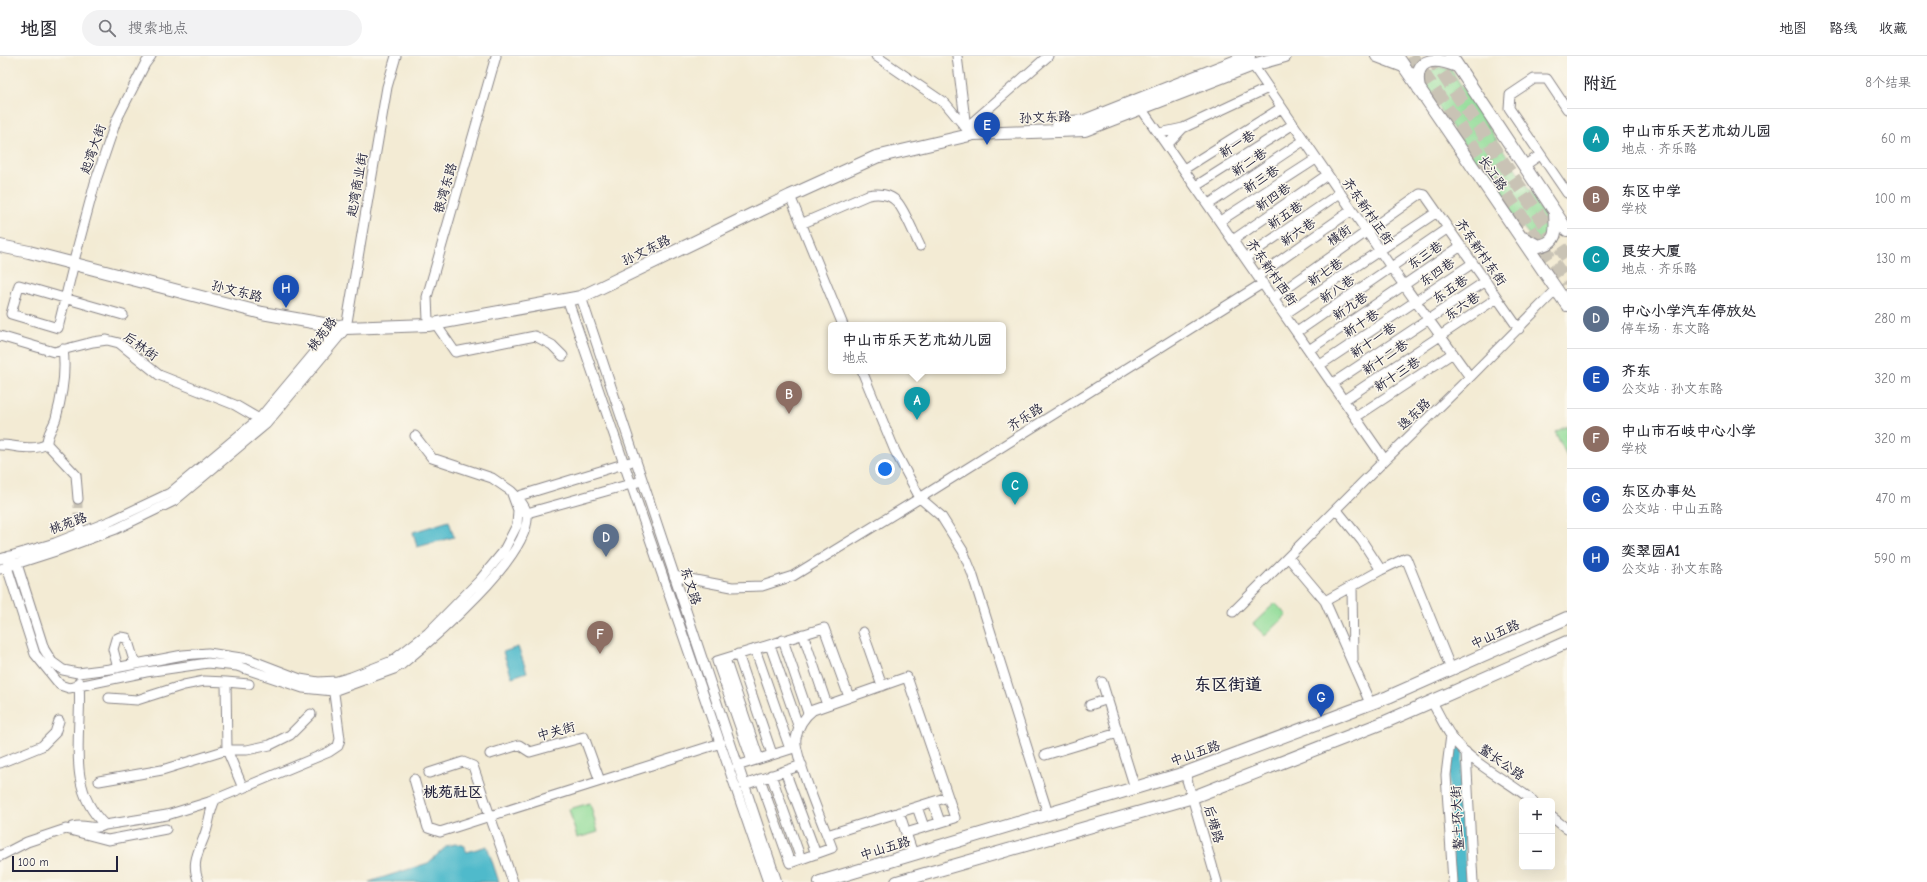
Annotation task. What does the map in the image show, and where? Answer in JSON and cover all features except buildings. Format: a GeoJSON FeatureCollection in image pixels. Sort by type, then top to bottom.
{"type":"FeatureCollection","features":[{"type":"Feature","properties":{"kind":"main road","name":"孙文东路"},"geometry":{"type":"LineString","coordinates":[[431,321],[578,290],[873,150],[967,132],[1085,130],[1139,105],[1250,59],[1285,56]]}},
{"type":"Feature","properties":{"kind":"main road"},"geometry":{"type":"LineString","coordinates":[[1377,56],[1400,61]]}},
{"type":"Feature","properties":{"kind":"main road"},"geometry":{"type":"LineString","coordinates":[[1419,91],[1417,77],[1422,64],[1429,59],[1453,59],[1567,230]]}},
{"type":"Feature","properties":{"kind":"main road","name":"长江路"},"geometry":{"type":"LineString","coordinates":[[1400,61],[1419,91],[1567,305]]}},
{"type":"Feature","properties":{"kind":"main road","name":"孙文东路"},"geometry":{"type":"LineString","coordinates":[[0,239],[262,312],[344,325],[431,321],[568,301],[581,297],[790,196],[876,157],[967,132]]}},
{"type":"Feature","properties":{"kind":"main road"},"geometry":{"type":"LineString","coordinates":[[1519,235],[1538,246],[1547,245],[1552,242],[1556,231],[1555,212]]}},
{"type":"Feature","properties":{"kind":"main road","name":"孙文东路"},"geometry":{"type":"LineString","coordinates":[[0,246],[75,260]]}},
{"type":"Feature","properties":{"kind":"main road","name":"中山五路"},"geometry":{"type":"LineString","coordinates":[[820,882],[1185,773],[1370,703],[1567,618]]}},
{"type":"Feature","properties":{"kind":"main road"},"geometry":{"type":"LineString","coordinates":[[897,882],[1193,797],[1385,722],[1567,642]]}},
{"type":"Feature","properties":{"kind":"street","name":"起湾大街"},"geometry":{"type":"LineString","coordinates":[[123,315],[93,306],[78,302],[71,300],[64,298],[19,285],[11,314],[58,328],[66,299],[67,292],[75,260],[95,183],[116,121],[145,64],[151,56]]}},
{"type":"Feature","properties":{"kind":"street","name":"起湾商业街"},"geometry":{"type":"LineString","coordinates":[[344,325],[387,87],[396,56]]}},
{"type":"Feature","properties":{"kind":"street","name":"银湾东路"},"geometry":{"type":"LineString","coordinates":[[431,321],[427,297],[496,56]]}},
{"type":"Feature","properties":{"kind":"street"},"geometry":{"type":"LineString","coordinates":[[876,56],[946,104],[967,132]]}},
{"type":"Feature","properties":{"kind":"street"},"geometry":{"type":"LineString","coordinates":[[958,56],[967,132]]}},
{"type":"Feature","properties":{"kind":"street"},"geometry":{"type":"LineString","coordinates":[[967,132],[1048,56]]}},
{"type":"Feature","properties":{"kind":"street","name":"齐东新村正街"},"geometry":{"type":"LineString","coordinates":[[1250,59],[1292,125],[1380,250],[1391,268],[1405,285],[1470,378]]}},
{"type":"Feature","properties":{"kind":"street"},"geometry":{"type":"LineString","coordinates":[[1567,109],[1547,79],[1534,79],[1510,95],[1509,108],[1567,193]]}},
{"type":"Feature","properties":{"kind":"street"},"geometry":{"type":"LineString","coordinates":[[1160,133],[1183,128],[1268,88]]}},
{"type":"Feature","properties":{"kind":"street","name":"齐东新村西街"},"geometry":{"type":"LineString","coordinates":[[1139,105],[1168,144],[1384,460]]}},
{"type":"Feature","properties":{"kind":"street"},"geometry":{"type":"LineString","coordinates":[[1184,168],[1281,108]]}},
{"type":"Feature","properties":{"kind":"street","name":"新一巷"},"geometry":{"type":"LineString","coordinates":[[1196,186],[1292,125]]}},
{"type":"Feature","properties":{"kind":"street"},"geometry":{"type":"LineString","coordinates":[[1168,144],[1183,128]]}},
{"type":"Feature","properties":{"kind":"street","name":"新二巷"},"geometry":{"type":"LineString","coordinates":[[1209,204],[1304,141]]}},
{"type":"Feature","properties":{"kind":"street"},"geometry":{"type":"LineString","coordinates":[[1524,166],[1540,155]]}},
{"type":"Feature","properties":{"kind":"street","name":"新三巷"},"geometry":{"type":"LineString","coordinates":[[1220,221],[1316,159]]}},
{"type":"Feature","properties":{"kind":"street","name":"新四巷"},"geometry":{"type":"LineString","coordinates":[[1233,240],[1327,175]]}},
{"type":"Feature","properties":{"kind":"street","name":"新五巷"},"geometry":{"type":"LineString","coordinates":[[1245,258],[1340,193]]}},
{"type":"Feature","properties":{"kind":"street","name":"齐东新村东街"},"geometry":{"type":"LineString","coordinates":[[1420,194],[1425,195],[1519,329]]}},
{"type":"Feature","properties":{"kind":"street","name":"横街"},"geometry":{"type":"LineString","coordinates":[[1273,298],[1420,194]]}},
{"type":"Feature","properties":{"kind":"street"},"geometry":{"type":"LineString","coordinates":[[801,224],[868,195],[886,195],[897,202],[920,246]]}},
{"type":"Feature","properties":{"kind":"street"},"geometry":{"type":"LineString","coordinates":[[790,196],[842,322]]}},
{"type":"Feature","properties":{"kind":"street","name":"新六巷"},"geometry":{"type":"LineString","coordinates":[[1260,279],[1352,210]]}},
{"type":"Feature","properties":{"kind":"street","name":"新七巷"},"geometry":{"type":"LineString","coordinates":[[1285,314],[1437,212]]}},
{"type":"Feature","properties":{"kind":"street","name":"新八巷"},"geometry":{"type":"LineString","coordinates":[[1297,332],[1448,228]]}},
{"type":"Feature","properties":{"kind":"street","name":"东三巷"},"geometry":{"type":"LineString","coordinates":[[1405,285],[1461,246]]}},
{"type":"Feature","properties":{"kind":"street","name":"东四巷"},"geometry":{"type":"LineString","coordinates":[[1417,302],[1473,263]]}},
{"type":"Feature","properties":{"kind":"street","name":"齐乐路"},"geometry":{"type":"LineString","coordinates":[[674,576],[732,587],[762,586],[793,576],[920,498],[1260,279]]}},
{"type":"Feature","properties":{"kind":"street","name":"东五巷"},"geometry":{"type":"LineString","coordinates":[[1429,319],[1486,281]]}},
{"type":"Feature","properties":{"kind":"street","name":"新九巷"},"geometry":{"type":"LineString","coordinates":[[1309,350],[1405,285]]}},
{"type":"Feature","properties":{"kind":"street","name":"逸东路"},"geometry":{"type":"LineString","coordinates":[[1233,612],[1384,460],[1470,378],[1557,289]]}},
{"type":"Feature","properties":{"kind":"street","name":"东文路"},"geometry":{"type":"LineString","coordinates":[[581,297],[777,882]]}},
{"type":"Feature","properties":{"kind":"street","name":"东六巷"},"geometry":{"type":"LineString","coordinates":[[1441,336],[1497,298]]}},
{"type":"Feature","properties":{"kind":"street","name":"东文路"},"geometry":{"type":"LineString","coordinates":[[568,301],[632,483],[768,882]]}},
{"type":"Feature","properties":{"kind":"street","name":"新十巷"},"geometry":{"type":"LineString","coordinates":[[1320,365],[1417,302]]}},
{"type":"Feature","properties":{"kind":"street","name":"新十一巷"},"geometry":{"type":"LineString","coordinates":[[1332,383],[1429,319]]}},
{"type":"Feature","properties":{"kind":"street"},"geometry":{"type":"LineString","coordinates":[[431,321],[455,352],[535,336],[552,345],[563,356]]}},
{"type":"Feature","properties":{"kind":"street","name":"桃苑路"},"geometry":{"type":"LineString","coordinates":[[4,568],[56,552],[116,528],[174,500],[239,441],[344,325]]}},
{"type":"Feature","properties":{"kind":"street","name":"桃苑路"},"geometry":{"type":"LineString","coordinates":[[4,557],[55,543],[81,533],[113,520],[170,493],[239,441],[266,424],[344,325]]}},
{"type":"Feature","properties":{"kind":"street","name":"后林街"},"geometry":{"type":"LineString","coordinates":[[0,336],[54,352],[107,340],[119,343],[159,375],[235,405],[259,419]]}},
{"type":"Feature","properties":{"kind":"street","name":"新十二巷"},"geometry":{"type":"LineString","coordinates":[[1344,400],[1441,336]]}},
{"type":"Feature","properties":{"kind":"street"},"geometry":{"type":"LineString","coordinates":[[63,349],[65,363],[59,404],[56,419],[46,440],[47,444],[76,474],[78,499]]}},
{"type":"Feature","properties":{"kind":"street","name":"新十三巷"},"geometry":{"type":"LineString","coordinates":[[1356,417],[1453,353]]}},
{"type":"Feature","properties":{"kind":"street"},"geometry":{"type":"LineString","coordinates":[[863,374],[895,451],[920,498],[941,516],[963,551],[970,568],[1048,814]]}},
{"type":"Feature","properties":{"kind":"street"},"geometry":{"type":"LineString","coordinates":[[415,436],[432,458],[492,478],[518,504],[525,528],[511,556],[496,576],[438,635],[394,669],[333,691],[303,688],[237,666],[208,663],[139,674],[69,688],[60,685],[35,654],[4,568],[4,557],[17,564],[44,649],[52,662],[63,670],[78,673],[118,668],[184,655],[221,654],[248,659],[300,679],[332,681],[381,666],[392,661],[428,633],[479,581],[503,552],[517,526],[518,504],[522,495],[635,460]]}},
{"type":"Feature","properties":{"kind":"street"},"geometry":{"type":"LineString","coordinates":[[0,445],[32,449],[40,448],[47,444]]}},
{"type":"Feature","properties":{"kind":"street"},"geometry":{"type":"LineString","coordinates":[[518,504],[642,481]]}},
{"type":"Feature","properties":{"kind":"street"},"geometry":{"type":"LineString","coordinates":[[1336,509],[1362,541],[1381,570]]}},
{"type":"Feature","properties":{"kind":"street"},"geometry":{"type":"LineString","coordinates":[[78,522],[81,533]]}},
{"type":"Feature","properties":{"kind":"street"},"geometry":{"type":"LineString","coordinates":[[1288,557],[1325,601],[1370,703]]}},
{"type":"Feature","properties":{"kind":"street"},"geometry":{"type":"LineString","coordinates":[[1325,601],[1406,558],[1451,669]]}},
{"type":"Feature","properties":{"kind":"street"},"geometry":{"type":"LineString","coordinates":[[1352,586],[1353,664]]}},
{"type":"Feature","properties":{"kind":"street"},"geometry":{"type":"LineString","coordinates":[[756,760],[725,659],[824,628],[849,697]]}},
{"type":"Feature","properties":{"kind":"street"},"geometry":{"type":"LineString","coordinates":[[863,632],[882,686]]}},
{"type":"Feature","properties":{"kind":"street"},"geometry":{"type":"LineString","coordinates":[[803,634],[827,705]]}},
{"type":"Feature","properties":{"kind":"street"},"geometry":{"type":"LineString","coordinates":[[118,668],[114,644],[116,639],[120,638],[127,638],[130,642],[135,664]]}},
{"type":"Feature","properties":{"kind":"street"},"geometry":{"type":"LineString","coordinates":[[783,640],[808,713]]}},
{"type":"Feature","properties":{"kind":"street"},"geometry":{"type":"LineString","coordinates":[[770,644],[799,728]]}},
{"type":"Feature","properties":{"kind":"street"},"geometry":{"type":"LineString","coordinates":[[755,649],[793,748],[802,766],[832,848],[790,863],[760,779]]}},
{"type":"Feature","properties":{"kind":"street"},"geometry":{"type":"LineString","coordinates":[[738,654],[772,754]]}},
{"type":"Feature","properties":{"kind":"street"},"geometry":{"type":"LineString","coordinates":[[78,673],[77,762],[80,779],[91,807],[97,818],[105,825]]}},
{"type":"Feature","properties":{"kind":"street"},"geometry":{"type":"LineString","coordinates":[[793,748],[799,728],[808,713],[907,677],[955,818],[906,833]]}},
{"type":"Feature","properties":{"kind":"street"},"geometry":{"type":"LineString","coordinates":[[109,698],[137,700],[184,685],[204,681],[249,684]]}},
{"type":"Feature","properties":{"kind":"street"},"geometry":{"type":"LineString","coordinates":[[0,856],[27,842],[77,825],[100,828],[105,825],[167,815],[215,800],[329,752],[338,746],[340,739],[332,681]]}},
{"type":"Feature","properties":{"kind":"street"},"geometry":{"type":"LineString","coordinates":[[226,682],[227,750],[243,788]]}},
{"type":"Feature","properties":{"kind":"street"},"geometry":{"type":"LineString","coordinates":[[1102,682],[1135,788]]}},
{"type":"Feature","properties":{"kind":"street"},"geometry":{"type":"LineString","coordinates":[[1090,705],[1108,699]]}},
{"type":"Feature","properties":{"kind":"street","name":"鳌长公路"},"geometry":{"type":"LineString","coordinates":[[1432,702],[1451,736],[1472,758],[1516,787],[1529,798]]}},
{"type":"Feature","properties":{"kind":"street"},"geometry":{"type":"LineString","coordinates":[[99,781],[162,770],[227,750],[247,750],[270,745],[290,735],[311,714]]}},
{"type":"Feature","properties":{"kind":"street"},"geometry":{"type":"LineString","coordinates":[[0,763],[42,746],[55,734],[59,721]]}},
{"type":"Feature","properties":{"kind":"street"},"geometry":{"type":"LineString","coordinates":[[1045,755],[1118,733]]}},
{"type":"Feature","properties":{"kind":"street"},"geometry":{"type":"LineString","coordinates":[[1451,736],[1446,775],[1453,882]]}},
{"type":"Feature","properties":{"kind":"street","name":"中关街"},"geometry":{"type":"LineString","coordinates":[[490,754],[519,745],[530,752],[584,737],[600,781]]}},
{"type":"Feature","properties":{"kind":"street"},"geometry":{"type":"LineString","coordinates":[[414,779],[428,828],[440,832],[721,743]]}},
{"type":"Feature","properties":{"kind":"street"},"geometry":{"type":"LineString","coordinates":[[737,766],[793,748]]}},
{"type":"Feature","properties":{"kind":"street","name":"鳌土环大街"},"geometry":{"type":"LineString","coordinates":[[1466,752],[1472,882]]}},
{"type":"Feature","properties":{"kind":"street"},"geometry":{"type":"LineString","coordinates":[[429,773],[463,762],[469,763],[473,766],[513,882]]}},
{"type":"Feature","properties":{"kind":"street"},"geometry":{"type":"LineString","coordinates":[[744,784],[802,766]]}},
{"type":"Feature","properties":{"kind":"street"},"geometry":{"type":"LineString","coordinates":[[785,771],[816,854]]}},
{"type":"Feature","properties":{"kind":"street","name":"后塘路"},"geometry":{"type":"LineString","coordinates":[[1185,773],[1217,882]]}},
{"type":"Feature","properties":{"kind":"street"},"geometry":{"type":"LineString","coordinates":[[771,775],[801,859]]}},
{"type":"Feature","properties":{"kind":"street"},"geometry":{"type":"LineString","coordinates":[[827,835],[948,797]]}},
{"type":"Feature","properties":{"kind":"street"},"geometry":{"type":"LineString","coordinates":[[200,882],[194,863],[207,827],[210,810],[215,800]]}},
{"type":"Feature","properties":{"kind":"street"},"geometry":{"type":"LineString","coordinates":[[933,802],[940,822]]}},
{"type":"Feature","properties":{"kind":"street"},"geometry":{"type":"LineString","coordinates":[[917,806],[924,827]]}},
{"type":"Feature","properties":{"kind":"street"},"geometry":{"type":"LineString","coordinates":[[899,812],[914,854]]}},
{"type":"Feature","properties":{"kind":"street"},"geometry":{"type":"LineString","coordinates":[[1555,819],[1567,829]]}},
{"type":"Feature","properties":{"kind":"street"},"geometry":{"type":"LineString","coordinates":[[66,829],[108,840],[166,829]]}},
{"type":"Feature","properties":{"kind":"green space"},"geometry":{"type":"Polygon","coordinates":[[[1440,67],[1451,70],[1525,183],[1550,227],[1549,234],[1543,241],[1532,238],[1501,201],[1427,89],[1426,81],[1428,74],[1432,70],[1440,67]]]}},
{"type":"Feature","properties":{"kind":"green space"},"geometry":{"type":"Polygon","coordinates":[[[1567,426],[1567,456],[1555,432],[1567,426]]]}},
{"type":"Feature","properties":{"kind":"green space"},"geometry":{"type":"Polygon","coordinates":[[[1275,603],[1287,615],[1265,636],[1253,624],[1275,603]]]}},
{"type":"Feature","properties":{"kind":"green space"},"geometry":{"type":"Polygon","coordinates":[[[590,803],[598,832],[577,838],[569,809],[590,803]]]}},
{"type":"Feature","properties":{"kind":"water"},"geometry":{"type":"Polygon","coordinates":[[[449,521],[454,537],[417,547],[413,532],[449,521]]]}},
{"type":"Feature","properties":{"kind":"water"},"geometry":{"type":"Polygon","coordinates":[[[518,647],[527,672],[512,677],[503,652],[518,647]]]}},
{"type":"Feature","properties":{"kind":"water"},"geometry":{"type":"Polygon","coordinates":[[[455,844],[463,845],[467,852],[487,846],[499,882],[369,882],[428,863],[447,846],[455,844]]]}},
{"type":"Feature","properties":{"kind":"waterway"},"geometry":{"type":"LineString","coordinates":[[1457,752],[1455,782],[1460,882]]}},
{"type":"Feature","properties":{"kind":"tunnel"},"geometry":{"type":"LineString","coordinates":[[1411,56],[1567,283]]}},
{"type":"Feature","properties":{"kind":"tunnel"},"geometry":{"type":"LineString","coordinates":[[1431,56],[1567,257]]}},
{"type":"Feature","properties":{"kind":"tunnel"},"geometry":{"type":"LineString","coordinates":[[78,499],[78,522]]}},
{"type":"Feature","properties":{"kind":"place","name":"齐东"},"geometry":{"type":"Point","coordinates":[987,145]}},
{"type":"Feature","properties":{"kind":"place","name":"奕翠园A1"},"geometry":{"type":"Point","coordinates":[286,308]}},
{"type":"Feature","properties":{"kind":"place","name":"东区中学"},"geometry":{"type":"Point","coordinates":[789,414]}},
{"type":"Feature","properties":{"kind":"place","name":"中山市乐天艺术幼儿园"},"geometry":{"type":"Point","coordinates":[917,420]}},
{"type":"Feature","properties":{"kind":"place","name":"良安大厦"},"geometry":{"type":"Point","coordinates":[1015,505]}},
{"type":"Feature","properties":{"kind":"place","name":"中心小学汽车停放处"},"geometry":{"type":"Point","coordinates":[606,557]}},
{"type":"Feature","properties":{"kind":"place","name":"中山市石岐中心小学"},"geometry":{"type":"Point","coordinates":[600,654]}},
{"type":"Feature","properties":{"kind":"place","name":"东区办事处"},"geometry":{"type":"Point","coordinates":[1321,717]}},
{"type":"Feature","properties":{"kind":"district","name":"东区街道"},"geometry":{"type":"Point","coordinates":[1228,684]}},
{"type":"Feature","properties":{"kind":"district","name":"桃苑社区"},"geometry":{"type":"Point","coordinates":[453,792]}}]}
